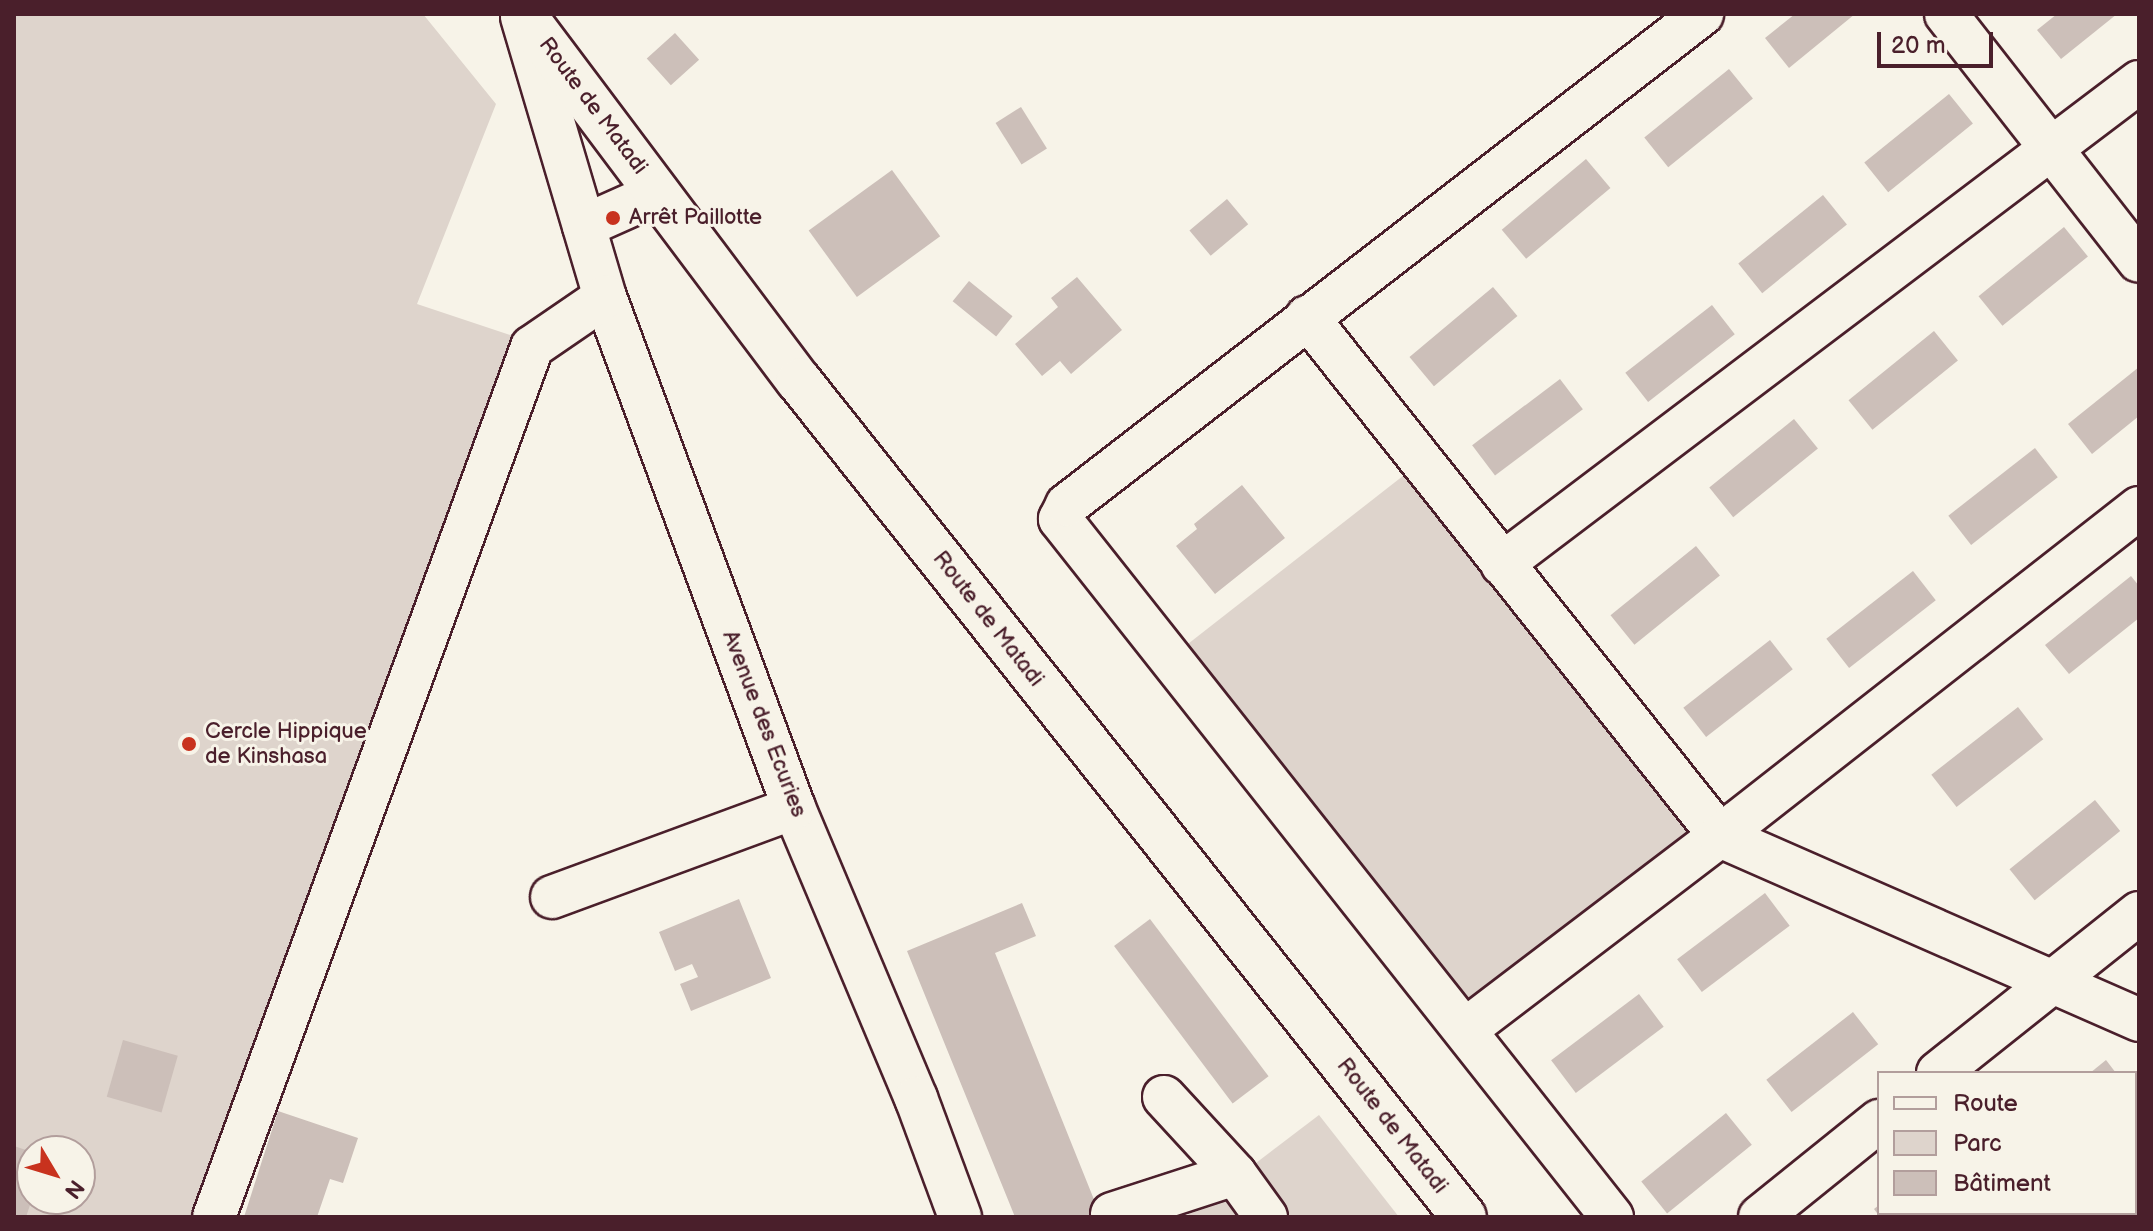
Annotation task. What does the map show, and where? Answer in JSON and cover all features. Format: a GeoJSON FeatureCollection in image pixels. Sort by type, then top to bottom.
{"type":"FeatureCollection","features":[{"type":"Feature","properties":{"kind":"main road","name":"Route de Matadi"},"geometry":{"type":"LineString","coordinates":[[522,14],[809,394],[1464,1217]]}},
{"type":"Feature","properties":{"kind":"street","name":"Avenue des Ecuries"},"geometry":{"type":"LineString","coordinates":[[522,14],[605,297],[794,808],[916,1098],[955,1215]]}},
{"type":"Feature","properties":{"kind":"street"},"geometry":{"type":"LineString","coordinates":[[1612,1217],[1060,519],[1067,505],[1702,14]]}},
{"type":"Feature","properties":{"kind":"street"},"geometry":{"type":"LineString","coordinates":[[1946,14],[2139,261]]}},
{"type":"Feature","properties":{"kind":"street"},"geometry":{"type":"LineString","coordinates":[[1502,564],[2139,82]]}},
{"type":"Feature","properties":{"kind":"street"},"geometry":{"type":"LineString","coordinates":[[584,226],[658,193]]}},
{"type":"Feature","properties":{"kind":"street"},"geometry":{"type":"LineString","coordinates":[[214,1217],[532,347],[605,297]]}},
{"type":"Feature","properties":{"kind":"street"},"geometry":{"type":"LineString","coordinates":[[1307,317],[1720,836],[2139,1020]]}},
{"type":"Feature","properties":{"kind":"street"},"geometry":{"type":"LineString","coordinates":[[1465,1030],[1720,836],[2139,508]]}},
{"type":"Feature","properties":{"kind":"street"},"geometry":{"type":"LineString","coordinates":[[552,897],[794,808]]}},
{"type":"Feature","properties":{"kind":"street"},"geometry":{"type":"LineString","coordinates":[[1940,1071],[2139,913]]}},
{"type":"Feature","properties":{"kind":"street"},"geometry":{"type":"LineString","coordinates":[[1164,1097],[1235,1174],[1266,1217]]}},
{"type":"Feature","properties":{"kind":"street"},"geometry":{"type":"LineString","coordinates":[[1760,1217],[1877,1123]]}},
{"type":"Feature","properties":{"kind":"street"},"geometry":{"type":"LineString","coordinates":[[1112,1214],[1235,1174]]}},
{"type":"Feature","properties":{"kind":"green space","name":"Cercle Hippique de Kinshasa"},"geometry":{"type":"Polygon","coordinates":[[[14,14],[423,14],[496,104],[417,304],[513,336],[193,1217],[14,1217],[14,14]]]}},
{"type":"Feature","properties":{"kind":"green space"},"geometry":{"type":"Polygon","coordinates":[[[1408,472],[1689,832],[1466,1006],[1185,646],[1408,472]]]}},
{"type":"Feature","properties":{"kind":"green space"},"geometry":{"type":"Polygon","coordinates":[[[1319,1115],[1399,1217],[1185,1217],[1319,1115]]]}},
{"type":"Feature","properties":{"kind":"building"},"geometry":{"type":"Polygon","coordinates":[[[1795,14],[1855,14],[1789,68],[1765,38],[1795,14]]]}},
{"type":"Feature","properties":{"kind":"building"},"geometry":{"type":"Polygon","coordinates":[[[2057,14],[2117,14],[2061,59],[2037,30],[2057,14]]]}},
{"type":"Feature","properties":{"kind":"building"},"geometry":{"type":"Polygon","coordinates":[[[675,33],[699,60],[671,85],[647,58],[675,33]]]}},
{"type":"Feature","properties":{"kind":"building"},"geometry":{"type":"Polygon","coordinates":[[[1729,69],[1753,99],[1668,167],[1644,138],[1729,69]]]}},
{"type":"Feature","properties":{"kind":"building"},"geometry":{"type":"Polygon","coordinates":[[[1949,94],[1973,124],[1888,192],[1864,163],[1949,94]]]}},
{"type":"Feature","properties":{"kind":"building"},"geometry":{"type":"Polygon","coordinates":[[[1021,107],[1047,149],[1022,164],[996,123],[1021,107]]]}},
{"type":"Feature","properties":{"kind":"building"},"geometry":{"type":"Polygon","coordinates":[[[1586,159],[1610,188],[1526,259],[1502,230],[1586,159]]]}},
{"type":"Feature","properties":{"kind":"building"},"geometry":{"type":"Polygon","coordinates":[[[892,170],[940,236],[857,297],[809,231],[892,170]]]}},
{"type":"Feature","properties":{"kind":"building"},"geometry":{"type":"Polygon","coordinates":[[[1823,195],[1847,225],[1762,293],[1738,264],[1823,195]]]}},
{"type":"Feature","properties":{"kind":"building"},"geometry":{"type":"Polygon","coordinates":[[[1227,199],[1248,224],[1211,256],[1189,230],[1227,199]]]}},
{"type":"Feature","properties":{"kind":"building"},"geometry":{"type":"Polygon","coordinates":[[[2064,227],[2088,257],[2002,326],[1979,296],[2064,227]]]}},
{"type":"Feature","properties":{"kind":"building"},"geometry":{"type":"Polygon","coordinates":[[[1077,277],[1122,330],[1071,374],[1060,361],[1042,376],[1015,344],[1058,307],[1051,298],[1077,277]]]}},
{"type":"Feature","properties":{"kind":"building"},"geometry":{"type":"Polygon","coordinates":[[[969,281],[1013,316],[996,336],[953,301],[969,281]]]}},
{"type":"Feature","properties":{"kind":"building"},"geometry":{"type":"Polygon","coordinates":[[[1493,287],[1517,316],[1434,386],[1410,357],[1493,287]]]}},
{"type":"Feature","properties":{"kind":"building"},"geometry":{"type":"Polygon","coordinates":[[[1712,305],[1735,334],[1648,402],[1625,373],[1712,305]]]}},
{"type":"Feature","properties":{"kind":"building"},"geometry":{"type":"Polygon","coordinates":[[[1934,331],[1958,361],[1872,430],[1849,400],[1934,331]]]}},
{"type":"Feature","properties":{"kind":"building"},"geometry":{"type":"Polygon","coordinates":[[[2139,367],[2139,416],[2092,454],[2068,424],[2139,367]]]}},
{"type":"Feature","properties":{"kind":"building"},"geometry":{"type":"Polygon","coordinates":[[[1560,379],[1583,409],[1495,476],[1472,445],[1560,379]]]}},
{"type":"Feature","properties":{"kind":"building"},"geometry":{"type":"Polygon","coordinates":[[[1794,419],[1818,449],[1733,517],[1709,488],[1794,419]]]}},
{"type":"Feature","properties":{"kind":"building"},"geometry":{"type":"Polygon","coordinates":[[[2035,448],[2058,477],[1971,545],[1948,516],[2035,448]]]}},
{"type":"Feature","properties":{"kind":"building"},"geometry":{"type":"Polygon","coordinates":[[[1242,485],[1285,538],[1215,594],[1176,546],[1197,529],[1194,524],[1242,485]]]}},
{"type":"Feature","properties":{"kind":"building"},"geometry":{"type":"Polygon","coordinates":[[[1696,546],[1720,576],[1634,645],[1611,615],[1696,546]]]}},
{"type":"Feature","properties":{"kind":"building"},"geometry":{"type":"Polygon","coordinates":[[[1913,571],[1936,600],[1849,668],[1826,639],[1913,571]]]}},
{"type":"Feature","properties":{"kind":"building"},"geometry":{"type":"Polygon","coordinates":[[[2131,576],[2139,586],[2139,618],[2069,674],[2045,645],[2131,576]]]}},
{"type":"Feature","properties":{"kind":"building"},"geometry":{"type":"Polygon","coordinates":[[[1770,640],[1793,669],[1706,737],[1683,708],[1770,640]]]}},
{"type":"Feature","properties":{"kind":"building"},"geometry":{"type":"Polygon","coordinates":[[[2018,707],[2043,739],[1957,807],[1931,775],[2018,707]]]}},
{"type":"Feature","properties":{"kind":"building"},"geometry":{"type":"Polygon","coordinates":[[[2095,800],[2120,831],[2035,900],[2010,869],[2095,800]]]}},
{"type":"Feature","properties":{"kind":"building"},"geometry":{"type":"Polygon","coordinates":[[[1765,893],[1790,926],[1702,992],[1677,959],[1765,893]]]}},
{"type":"Feature","properties":{"kind":"building"},"geometry":{"type":"Polygon","coordinates":[[[739,899],[771,978],[691,1011],[680,984],[698,977],[692,964],[675,971],[659,932],[739,899]]]}},
{"type":"Feature","properties":{"kind":"building"},"geometry":{"type":"Polygon","coordinates":[[[1022,903],[1036,936],[995,953],[1101,1217],[1015,1217],[907,951],[1022,903]]]}},
{"type":"Feature","properties":{"kind":"building"},"geometry":{"type":"Polygon","coordinates":[[[1150,919],[1269,1076],[1233,1103],[1114,946],[1150,919]]]}},
{"type":"Feature","properties":{"kind":"building"},"geometry":{"type":"Polygon","coordinates":[[[1639,994],[1664,1027],[1576,1093],[1551,1060],[1639,994]]]}},
{"type":"Feature","properties":{"kind":"building"},"geometry":{"type":"Polygon","coordinates":[[[1853,1012],[1878,1044],[1792,1112],[1766,1080],[1853,1012]]]}},
{"type":"Feature","properties":{"kind":"building"},"geometry":{"type":"Polygon","coordinates":[[[123,1040],[178,1056],[162,1112],[107,1097],[123,1040]]]}},
{"type":"Feature","properties":{"kind":"building"},"geometry":{"type":"Polygon","coordinates":[[[2106,1060],[2114,1071],[2092,1071],[2106,1060]]]}},
{"type":"Feature","properties":{"kind":"building"},"geometry":{"type":"Polygon","coordinates":[[[278,1111],[358,1138],[343,1183],[330,1179],[317,1217],[244,1217],[278,1111]]]}},
{"type":"Feature","properties":{"kind":"building"},"geometry":{"type":"Polygon","coordinates":[[[1726,1113],[1752,1145],[1667,1213],[1641,1182],[1726,1113]]]}},
{"type":"Feature","properties":{"kind":"building"},"geometry":{"type":"Polygon","coordinates":[[[14,1146],[16,1215],[27,1215],[14,1217],[14,1146]]]}},
{"type":"Feature","properties":{"kind":"building"},"geometry":{"type":"Polygon","coordinates":[[[2139,1192],[2139,1217],[2108,1217],[2137,1215],[2139,1192]]]}},
{"type":"Feature","properties":{"kind":"building"},"geometry":{"type":"Polygon","coordinates":[[[1878,1215],[1926,1215],[1924,1217],[1878,1215]]]}},
{"type":"Feature","properties":{"kind":"place","name":"Arrêt Paillotte"},"geometry":{"type":"Point","coordinates":[613,218]}},
{"type":"Feature","properties":{"kind":"place","name":"Cercle Hippique de Kinshasa"},"geometry":{"type":"Point","coordinates":[189,744]}}]}
